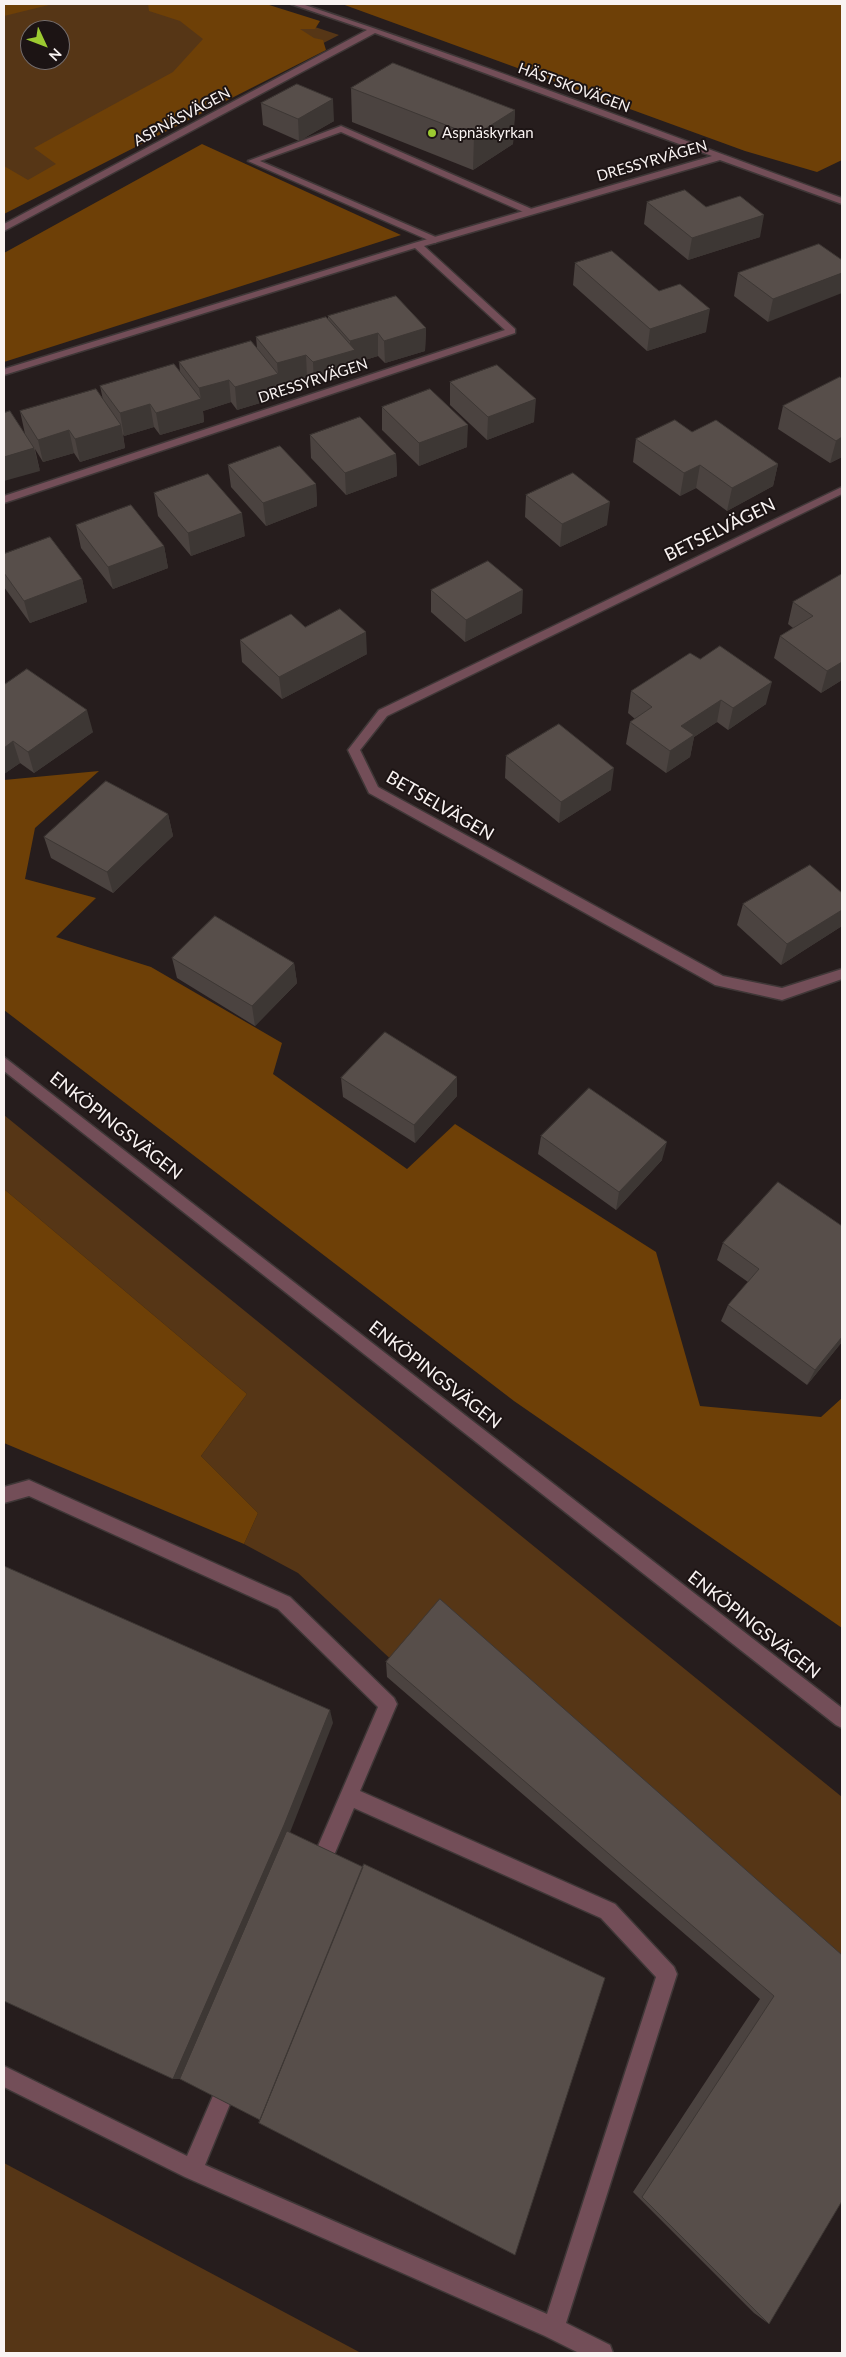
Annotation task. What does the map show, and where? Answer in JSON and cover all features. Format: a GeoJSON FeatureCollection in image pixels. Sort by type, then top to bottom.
{"type":"FeatureCollection","features":[{"type":"Feature","properties":{"kind":"street","name":"HÄSTSKOVÄGEN"},"geometry":{"type":"LineString","coordinates":[[295,4],[374,30],[842,201]]}},
{"type":"Feature","properties":{"kind":"street","name":"ASPNÄSVÄGEN"},"geometry":{"type":"LineString","coordinates":[[4,228],[374,30]]}},
{"type":"Feature","properties":{"kind":"street"},"geometry":{"type":"LineString","coordinates":[[435,240],[252,160],[341,129],[531,212]]}},
{"type":"Feature","properties":{"kind":"street","name":"DRESSYRVÄGEN"},"geometry":{"type":"LineString","coordinates":[[4,372],[435,240],[723,156]]}},
{"type":"Feature","properties":{"kind":"street","name":"DRESSYRVÄGEN"},"geometry":{"type":"LineString","coordinates":[[4,500],[512,331],[417,246]]}},
{"type":"Feature","properties":{"kind":"street","name":"BETSELVÄGEN"},"geometry":{"type":"LineString","coordinates":[[842,490],[383,713],[354,750],[373,790],[720,981],[782,994],[842,974]]}},
{"type":"Feature","properties":{"kind":"street","name":"ENKÖPINGSVÄGEN"},"geometry":{"type":"LineString","coordinates":[[4,1063],[842,1719]]}},
{"type":"Feature","properties":{"kind":"street"},"geometry":{"type":"LineString","coordinates":[[4,1495],[30,1488],[284,1603],[388,1704],[311,1887]]}},
{"type":"Feature","properties":{"kind":"street"},"geometry":{"type":"LineString","coordinates":[[349,1796],[608,1911],[667,1974],[553,2328]]}},
{"type":"Feature","properties":{"kind":"street"},"geometry":{"type":"LineString","coordinates":[[192,2170],[238,2061]]}},
{"type":"Feature","properties":{"kind":"street"},"geometry":{"type":"LineString","coordinates":[[4,2076],[192,2170],[553,2328],[602,2353]]}},
{"type":"Feature","properties":{"kind":"shaded area"},"geometry":{"type":"Polygon","coordinates":[[[4,4],[246,4],[339,35],[4,207],[4,4]]]}},
{"type":"Feature","properties":{"kind":"shaded area"},"geometry":{"type":"Polygon","coordinates":[[[4,4],[53,4],[4,16],[4,4]]]}},
{"type":"Feature","properties":{"kind":"shaded area"},"geometry":{"type":"Polygon","coordinates":[[[148,4],[266,4],[320,21],[315,29],[300,29],[314,38],[323,40],[326,50],[4,214],[4,166],[28,180],[56,164],[34,148],[173,72],[203,39],[180,21],[149,11],[148,4]]]}},
{"type":"Feature","properties":{"kind":"shaded area"},"geometry":{"type":"Polygon","coordinates":[[[342,4],[842,4],[842,160],[817,172],[745,151],[342,4]]]}},
{"type":"Feature","properties":{"kind":"shaded area"},"geometry":{"type":"Polygon","coordinates":[[[202,144],[401,235],[4,362],[4,253],[202,144]]]}},
{"type":"Feature","properties":{"kind":"shaded area"},"geometry":{"type":"Polygon","coordinates":[[[99,771],[35,828],[25,879],[96,898],[56,937],[151,967],[282,1043],[273,1074],[407,1169],[455,1124],[656,1252],[700,1406],[821,1417],[842,1398],[842,1628],[514,1401],[4,1010],[4,780],[99,771]]]}},
{"type":"Feature","properties":{"kind":"shaded area"},"geometry":{"type":"Polygon","coordinates":[[[4,1115],[842,1797],[842,1974],[397,1665],[298,1573],[244,1544],[258,1513],[201,1456],[247,1394],[4,1189],[4,1115]]]}},
{"type":"Feature","properties":{"kind":"shaded area"},"geometry":{"type":"Polygon","coordinates":[[[4,1189],[247,1394],[201,1456],[258,1513],[244,1544],[4,1443],[4,1189]]]}},
{"type":"Feature","properties":{"kind":"shaded area"},"geometry":{"type":"Polygon","coordinates":[[[4,2163],[361,2353],[4,2353],[4,2163]]]}},
{"type":"Feature","properties":{"kind":"building"},"geometry":{"type":"Polygon","coordinates":[[[393,63],[515,110],[474,136],[351,88],[393,63]]]}},
{"type":"Feature","properties":{"kind":"building"},"geometry":{"type":"Polygon","coordinates":[[[297,84],[333,99],[298,119],[261,103],[297,84]]]}},
{"type":"Feature","properties":{"kind":"building"},"geometry":{"type":"Polygon","coordinates":[[[685,190],[706,207],[740,196],[764,215],[692,238],[647,202],[685,190]]]}},
{"type":"Feature","properties":{"kind":"building"},"geometry":{"type":"Polygon","coordinates":[[[819,244],[842,260],[842,273],[773,299],[738,273],[819,244]]]}},
{"type":"Feature","properties":{"kind":"building"},"geometry":{"type":"Polygon","coordinates":[[[612,251],[659,291],[680,284],[710,309],[650,329],[575,263],[612,251]]]}},
{"type":"Feature","properties":{"kind":"building"},"geometry":{"type":"Polygon","coordinates":[[[396,296],[426,328],[384,341],[378,333],[350,341],[328,316],[396,296]]]}},
{"type":"Feature","properties":{"kind":"building"},"geometry":{"type":"Polygon","coordinates":[[[326,317],[355,350],[313,362],[306,355],[277,363],[256,337],[326,317]]]}},
{"type":"Feature","properties":{"kind":"building"},"geometry":{"type":"Polygon","coordinates":[[[251,341],[278,374],[235,387],[229,380],[199,388],[179,362],[251,341]]]}},
{"type":"Feature","properties":{"kind":"building"},"geometry":{"type":"Polygon","coordinates":[[[174,364],[201,399],[156,413],[150,404],[120,413],[100,386],[174,364]]]}},
{"type":"Feature","properties":{"kind":"building"},"geometry":{"type":"Polygon","coordinates":[[[497,365],[536,399],[488,417],[450,382],[497,365]]]}},
{"type":"Feature","properties":{"kind":"building"},"geometry":{"type":"Polygon","coordinates":[[[840,377],[842,379],[842,437],[836,441],[783,406],[840,377]]]}},
{"type":"Feature","properties":{"kind":"building"},"geometry":{"type":"Polygon","coordinates":[[[96,389],[121,425],[75,439],[69,430],[38,440],[20,411],[96,389]]]}},
{"type":"Feature","properties":{"kind":"building"},"geometry":{"type":"Polygon","coordinates":[[[430,389],[468,425],[419,443],[382,407],[430,389]]]}},
{"type":"Feature","properties":{"kind":"building"},"geometry":{"type":"Polygon","coordinates":[[[10,411],[34,448],[4,457],[4,413],[10,411]]]}},
{"type":"Feature","properties":{"kind":"building"},"geometry":{"type":"Polygon","coordinates":[[[360,417],[396,454],[345,473],[310,435],[360,417]]]}},
{"type":"Feature","properties":{"kind":"building"},"geometry":{"type":"Polygon","coordinates":[[[675,420],[692,432],[716,420],[778,464],[732,488],[700,465],[684,473],[636,439],[675,420]]]}},
{"type":"Feature","properties":{"kind":"building"},"geometry":{"type":"Polygon","coordinates":[[[280,446],[316,484],[263,503],[228,465],[280,446]]]}},
{"type":"Feature","properties":{"kind":"building"},"geometry":{"type":"Polygon","coordinates":[[[573,473],[610,502],[562,524],[526,495],[573,473]]]}},
{"type":"Feature","properties":{"kind":"building"},"geometry":{"type":"Polygon","coordinates":[[[208,474],[242,513],[188,533],[154,493],[208,474]]]}},
{"type":"Feature","properties":{"kind":"building"},"geometry":{"type":"Polygon","coordinates":[[[131,505],[164,546],[108,567],[76,525],[131,505]]]}},
{"type":"Feature","properties":{"kind":"building"},"geometry":{"type":"Polygon","coordinates":[[[50,537],[82,579],[24,601],[4,573],[4,554],[50,537]]]}},
{"type":"Feature","properties":{"kind":"building"},"geometry":{"type":"Polygon","coordinates":[[[488,561],[523,590],[466,620],[431,590],[488,561]]]}},
{"type":"Feature","properties":{"kind":"building"},"geometry":{"type":"Polygon","coordinates":[[[842,574],[842,662],[827,671],[780,636],[813,616],[793,602],[842,574]]]}},
{"type":"Feature","properties":{"kind":"building"},"geometry":{"type":"Polygon","coordinates":[[[340,609],[366,632],[279,677],[240,640],[291,614],[305,627],[340,609]]]}},
{"type":"Feature","properties":{"kind":"building"},"geometry":{"type":"Polygon","coordinates":[[[720,646],[772,682],[733,708],[721,700],[681,726],[694,735],[670,751],[630,722],[652,707],[631,691],[690,653],[700,659],[720,646]]]}},
{"type":"Feature","properties":{"kind":"building"},"geometry":{"type":"Polygon","coordinates":[[[27,669],[87,710],[28,752],[13,741],[4,748],[4,685],[27,669]]]}},
{"type":"Feature","properties":{"kind":"building"},"geometry":{"type":"Polygon","coordinates":[[[559,724],[614,768],[561,802],[506,756],[559,724]]]}},
{"type":"Feature","properties":{"kind":"building"},"geometry":{"type":"Polygon","coordinates":[[[106,781],[168,814],[107,872],[44,837],[106,781]]]}},
{"type":"Feature","properties":{"kind":"building"},"geometry":{"type":"Polygon","coordinates":[[[810,865],[842,893],[842,910],[787,944],[743,904],[810,865]]]}},
{"type":"Feature","properties":{"kind":"building"},"geometry":{"type":"Polygon","coordinates":[[[215,916],[294,963],[252,1006],[172,958],[215,916]]]}},
{"type":"Feature","properties":{"kind":"building"},"geometry":{"type":"Polygon","coordinates":[[[385,1032],[457,1077],[414,1125],[341,1078],[385,1032]]]}},
{"type":"Feature","properties":{"kind":"building"},"geometry":{"type":"Polygon","coordinates":[[[589,1088],[667,1142],[619,1192],[541,1136],[589,1088]]]}},
{"type":"Feature","properties":{"kind":"building"},"geometry":{"type":"Polygon","coordinates":[[[778,1182],[842,1226],[842,1337],[815,1370],[728,1305],[759,1269],[723,1243],[778,1182]]]}},
{"type":"Feature","properties":{"kind":"building"},"geometry":{"type":"Polygon","coordinates":[[[4,1566],[330,1710],[284,1825],[173,2079],[4,2001],[4,1566]]]}},
{"type":"Feature","properties":{"kind":"building"},"geometry":{"type":"Polygon","coordinates":[[[440,1599],[842,1955],[842,2201],[769,2324],[642,2197],[774,1996],[386,1662],[440,1599]]]}},
{"type":"Feature","properties":{"kind":"building"},"geometry":{"type":"Polygon","coordinates":[[[287,1831],[363,1867],[260,2120],[180,2079],[287,1831]]]}},
{"type":"Feature","properties":{"kind":"building"},"geometry":{"type":"Polygon","coordinates":[[[364,1864],[605,1978],[515,2255],[259,2123],[364,1864]]]}},
{"type":"Feature","properties":{"kind":"place","name":"Aspnäskyrkan"},"geometry":{"type":"Point","coordinates":[432,133]}}]}
